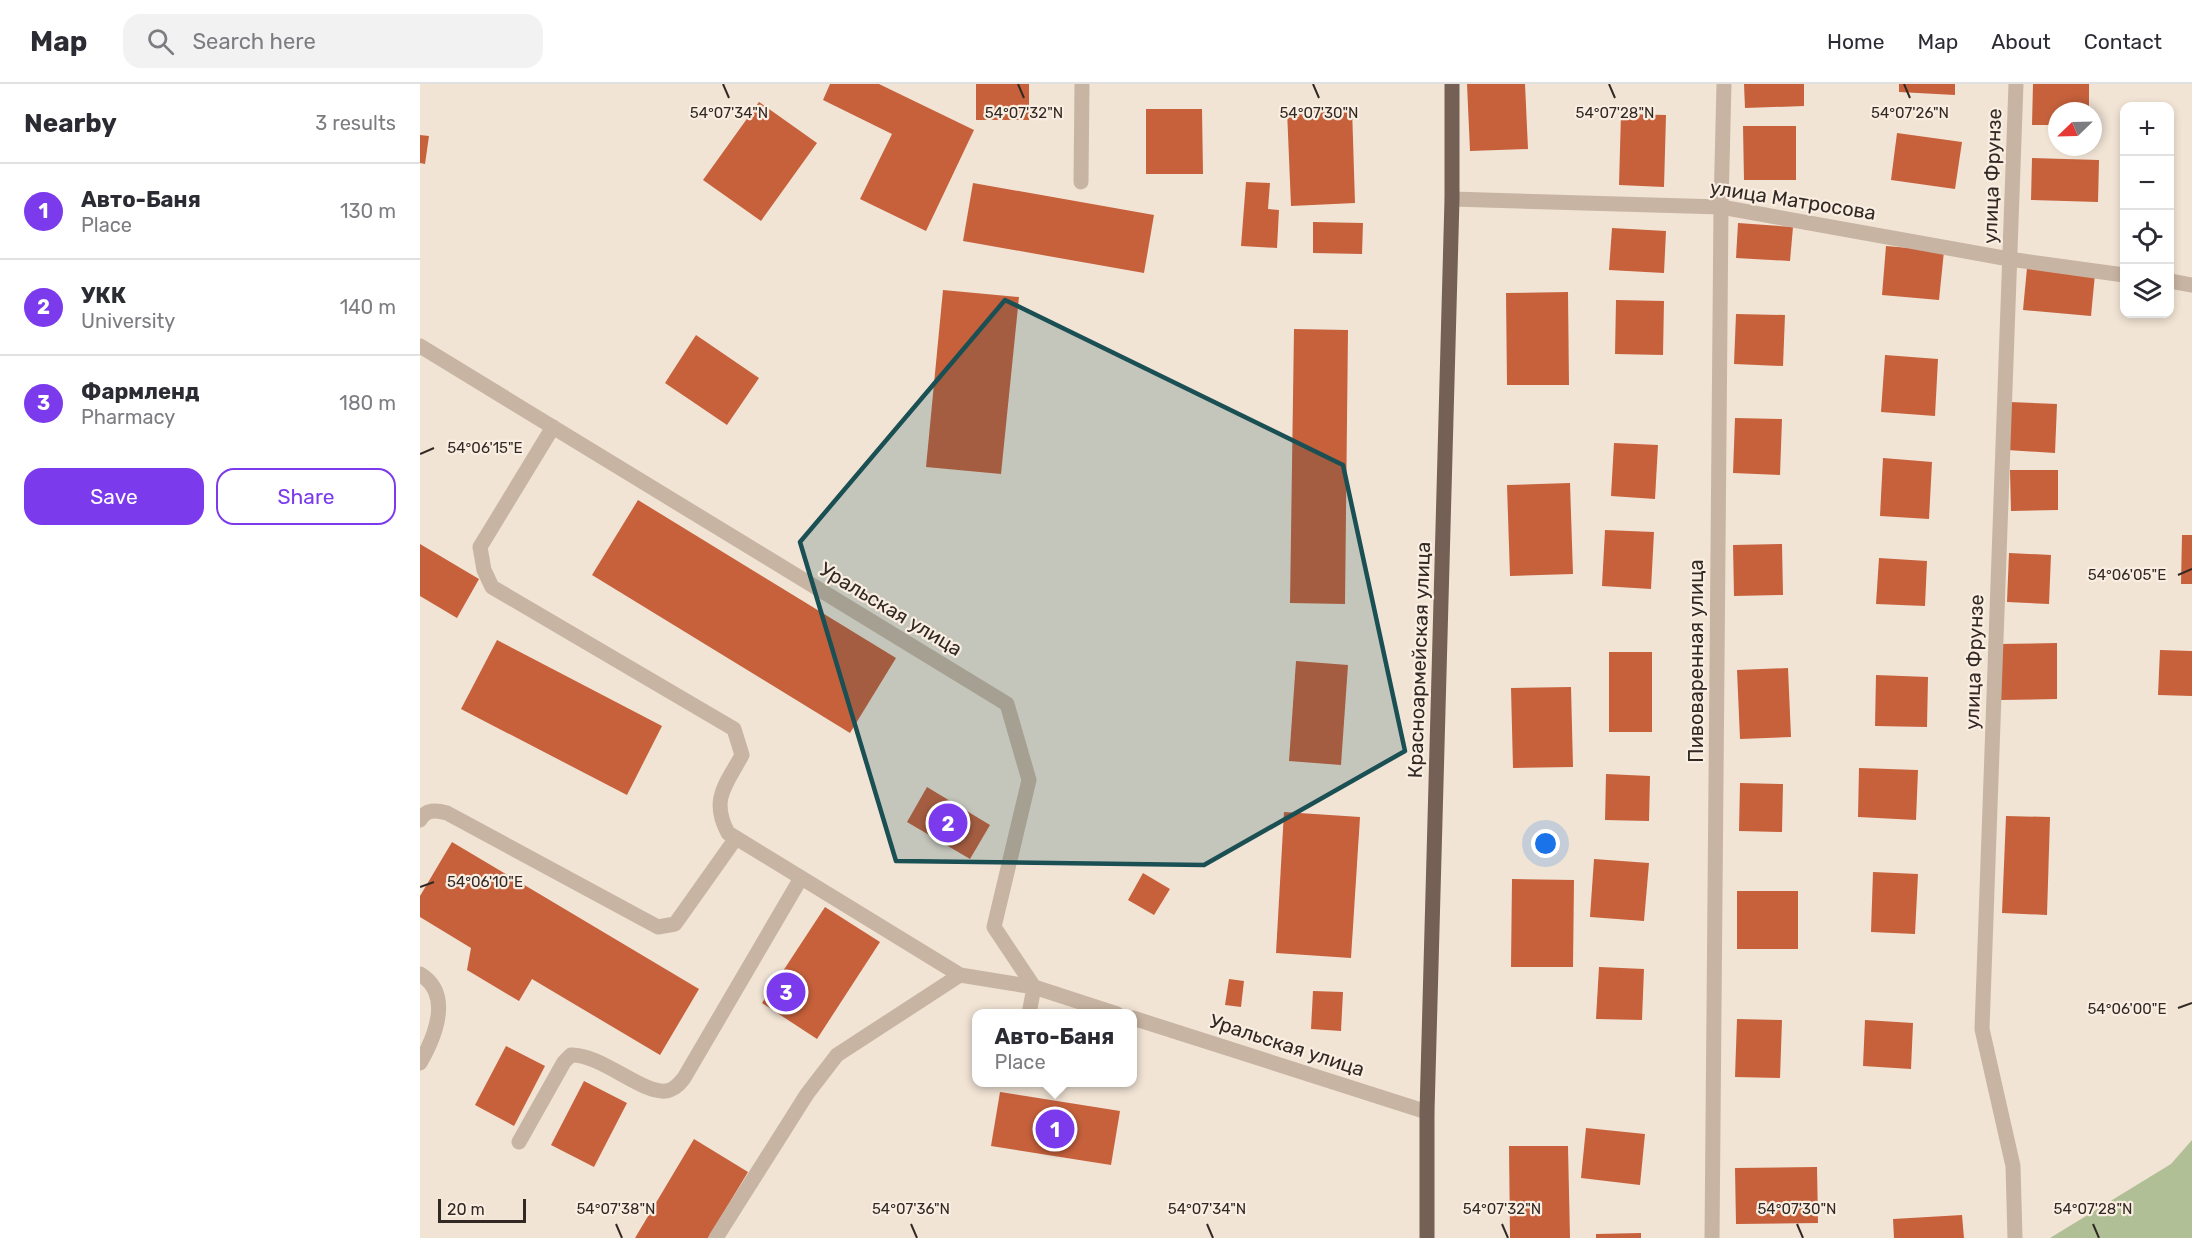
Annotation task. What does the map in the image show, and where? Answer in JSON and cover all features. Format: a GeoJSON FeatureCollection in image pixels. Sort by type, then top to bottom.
{"type":"FeatureCollection","features":[{"type":"Feature","properties":{"kind":"main road","name":"Красноармейская улица"},"geometry":{"type":"LineString","coordinates":[[1427,1238],[1427,1112],[1452,199],[1452,84]]}},
{"type":"Feature","properties":{"kind":"street"},"geometry":{"type":"LineString","coordinates":[[1081,182],[1082,84]]}},
{"type":"Feature","properties":{"kind":"street","name":"Пивоваренная улица"},"geometry":{"type":"LineString","coordinates":[[1712,1238],[1724,84]]}},
{"type":"Feature","properties":{"kind":"street","name":"улица Фрунзе"},"geometry":{"type":"LineString","coordinates":[[2015,1238],[2013,1166],[1982,1029],[2016,84]]}},
{"type":"Feature","properties":{"kind":"street","name":"улица Матросова"},"geometry":{"type":"LineString","coordinates":[[1452,199],[1721,207],[2009,259],[2120,274]]}},
{"type":"Feature","properties":{"kind":"street"},"geometry":{"type":"LineString","coordinates":[[2174,282],[2192,285]]}},
{"type":"Feature","properties":{"kind":"street","name":"Уральская улица"},"geometry":{"type":"LineString","coordinates":[[420,346],[1007,704],[1029,780],[994,927],[1034,987]]}},
{"type":"Feature","properties":{"kind":"street"},"geometry":{"type":"LineString","coordinates":[[553,427],[480,547],[484,570],[492,587],[734,729],[741,745],[742,755],[720,795],[720,818],[728,832],[736,838],[960,975],[1034,987],[1102,1009]]}},
{"type":"Feature","properties":{"kind":"street"},"geometry":{"type":"LineString","coordinates":[[420,820],[429,812],[437,810],[447,813],[658,927],[675,924],[736,838]]}},
{"type":"Feature","properties":{"kind":"street"},"geometry":{"type":"LineString","coordinates":[[519,1142],[564,1062],[572,1055],[589,1056],[652,1090],[668,1091],[677,1086],[684,1078],[801,878]]}},
{"type":"Feature","properties":{"kind":"street"},"geometry":{"type":"LineString","coordinates":[[420,974],[433,988],[440,1002],[437,1024],[420,1063]]}},
{"type":"Feature","properties":{"kind":"street"},"geometry":{"type":"LineString","coordinates":[[716,1238],[807,1094],[837,1055],[960,975]]}},
{"type":"Feature","properties":{"kind":"street"},"geometry":{"type":"LineString","coordinates":[[1030,1009],[1034,987]]}},
{"type":"Feature","properties":{"kind":"street","name":"Уральская улица"},"geometry":{"type":"LineString","coordinates":[[1137,1019],[1427,1112]]}},
{"type":"Feature","properties":{"kind":"highlighted area"},"geometry":{"type":"Polygon","coordinates":[[[1005,300],[1343,465],[1405,751],[1204,865],[896,861],[800,542],[1005,300]]]}},
{"type":"Feature","properties":{"kind":"green space"},"geometry":{"type":"Polygon","coordinates":[[[2192,1140],[2192,1238],[2050,1238],[2171,1164],[2192,1140]]]}},
{"type":"Feature","properties":{"kind":"building"},"geometry":{"type":"Polygon","coordinates":[[[830,84],[879,84],[974,130],[926,231],[860,199],[892,134],[823,100],[830,84]]]}},
{"type":"Feature","properties":{"kind":"building"},"geometry":{"type":"Polygon","coordinates":[[[976,84],[1029,84],[1029,120],[976,120],[976,84]]]}},
{"type":"Feature","properties":{"kind":"building"},"geometry":{"type":"Polygon","coordinates":[[[1467,84],[1525,84],[1528,149],[1470,151],[1467,84]]]}},
{"type":"Feature","properties":{"kind":"building"},"geometry":{"type":"Polygon","coordinates":[[[1744,84],[1804,84],[1804,106],[1745,108],[1744,84]]]}},
{"type":"Feature","properties":{"kind":"building"},"geometry":{"type":"Polygon","coordinates":[[[1899,84],[1955,84],[1955,95],[1899,92],[1899,84]]]}},
{"type":"Feature","properties":{"kind":"building"},"geometry":{"type":"Polygon","coordinates":[[[2033,84],[2089,84],[2089,102],[2048,102],[2048,125],[2032,125],[2033,84]]]}},
{"type":"Feature","properties":{"kind":"building"},"geometry":{"type":"Polygon","coordinates":[[[759,102],[817,143],[761,221],[703,180],[759,102]]]}},
{"type":"Feature","properties":{"kind":"building"},"geometry":{"type":"Polygon","coordinates":[[[1352,108],[1355,203],[1291,206],[1287,110],[1352,108]]]}},
{"type":"Feature","properties":{"kind":"building"},"geometry":{"type":"Polygon","coordinates":[[[1146,109],[1202,109],[1203,174],[1146,174],[1146,109]]]}},
{"type":"Feature","properties":{"kind":"building"},"geometry":{"type":"Polygon","coordinates":[[[1621,114],[1666,115],[1664,187],[1619,185],[1621,114]]]}},
{"type":"Feature","properties":{"kind":"building"},"geometry":{"type":"Polygon","coordinates":[[[1743,126],[1796,126],[1796,180],[1744,180],[1743,126]]]}},
{"type":"Feature","properties":{"kind":"building"},"geometry":{"type":"Polygon","coordinates":[[[1897,133],[1962,142],[1955,189],[1891,180],[1897,133]]]}},
{"type":"Feature","properties":{"kind":"building"},"geometry":{"type":"Polygon","coordinates":[[[420,135],[429,136],[425,164],[420,163],[420,135]]]}},
{"type":"Feature","properties":{"kind":"building"},"geometry":{"type":"Polygon","coordinates":[[[2032,158],[2099,160],[2098,202],[2031,200],[2032,158]]]}},
{"type":"Feature","properties":{"kind":"building"},"geometry":{"type":"Polygon","coordinates":[[[1246,182],[1270,183],[1268,209],[1279,210],[1277,248],[1241,246],[1246,182]]]}},
{"type":"Feature","properties":{"kind":"building"},"geometry":{"type":"Polygon","coordinates":[[[973,183],[1154,215],[1144,273],[963,241],[973,183]]]}},
{"type":"Feature","properties":{"kind":"building"},"geometry":{"type":"Polygon","coordinates":[[[1313,222],[1363,223],[1362,254],[1313,253],[1313,222]]]}},
{"type":"Feature","properties":{"kind":"building"},"geometry":{"type":"Polygon","coordinates":[[[1738,223],[1793,227],[1790,261],[1736,258],[1738,223]]]}},
{"type":"Feature","properties":{"kind":"building"},"geometry":{"type":"Polygon","coordinates":[[[1612,228],[1666,231],[1664,273],[1609,270],[1612,228]]]}},
{"type":"Feature","properties":{"kind":"building"},"geometry":{"type":"Polygon","coordinates":[[[1886,246],[1944,251],[1939,300],[1882,295],[1886,246]]]}},
{"type":"Feature","properties":{"kind":"building"},"geometry":{"type":"Polygon","coordinates":[[[2027,268],[2095,274],[2091,316],[2023,310],[2027,268]]]}},
{"type":"Feature","properties":{"kind":"building"},"geometry":{"type":"Polygon","coordinates":[[[943,290],[1019,297],[1001,474],[926,467],[943,290]]]}},
{"type":"Feature","properties":{"kind":"building"},"geometry":{"type":"Polygon","coordinates":[[[1568,292],[1569,385],[1507,385],[1506,293],[1568,292]]]}},
{"type":"Feature","properties":{"kind":"building"},"geometry":{"type":"Polygon","coordinates":[[[1616,300],[1664,301],[1663,355],[1615,354],[1616,300]]]}},
{"type":"Feature","properties":{"kind":"building"},"geometry":{"type":"Polygon","coordinates":[[[1736,314],[1785,315],[1783,366],[1734,364],[1736,314]]]}},
{"type":"Feature","properties":{"kind":"building"},"geometry":{"type":"Polygon","coordinates":[[[1294,329],[1348,330],[1345,604],[1290,603],[1294,329]]]}},
{"type":"Feature","properties":{"kind":"building"},"geometry":{"type":"Polygon","coordinates":[[[696,335],[759,378],[727,425],[665,383],[696,335]]]}},
{"type":"Feature","properties":{"kind":"building"},"geometry":{"type":"Polygon","coordinates":[[[1885,355],[1938,359],[1935,416],[1881,412],[1885,355]]]}},
{"type":"Feature","properties":{"kind":"building"},"geometry":{"type":"Polygon","coordinates":[[[2010,402],[2057,404],[2055,453],[2007,450],[2010,402]]]}},
{"type":"Feature","properties":{"kind":"building"},"geometry":{"type":"Polygon","coordinates":[[[1735,418],[1782,419],[1780,475],[1733,473],[1735,418]]]}},
{"type":"Feature","properties":{"kind":"building"},"geometry":{"type":"Polygon","coordinates":[[[1614,443],[1658,445],[1655,499],[1611,496],[1614,443]]]}},
{"type":"Feature","properties":{"kind":"building"},"geometry":{"type":"Polygon","coordinates":[[[1883,458],[1932,462],[1929,519],[1880,516],[1883,458]]]}},
{"type":"Feature","properties":{"kind":"building"},"geometry":{"type":"Polygon","coordinates":[[[2010,470],[2058,470],[2058,510],[2011,511],[2010,470]]]}},
{"type":"Feature","properties":{"kind":"building"},"geometry":{"type":"Polygon","coordinates":[[[1570,483],[1573,574],[1510,576],[1507,485],[1570,483]]]}},
{"type":"Feature","properties":{"kind":"building"},"geometry":{"type":"Polygon","coordinates":[[[638,500],[896,658],[850,733],[592,575],[638,500]]]}},
{"type":"Feature","properties":{"kind":"building"},"geometry":{"type":"Polygon","coordinates":[[[1605,530],[1654,532],[1651,589],[1602,586],[1605,530]]]}},
{"type":"Feature","properties":{"kind":"building"},"geometry":{"type":"Polygon","coordinates":[[[2182,535],[2192,535],[2192,584],[2181,584],[2182,535]]]}},
{"type":"Feature","properties":{"kind":"building"},"geometry":{"type":"Polygon","coordinates":[[[420,544],[479,579],[457,618],[420,596],[420,544]]]}},
{"type":"Feature","properties":{"kind":"building"},"geometry":{"type":"Polygon","coordinates":[[[1782,544],[1783,595],[1734,596],[1733,545],[1782,544]]]}},
{"type":"Feature","properties":{"kind":"building"},"geometry":{"type":"Polygon","coordinates":[[[2009,553],[2051,555],[2049,604],[2007,602],[2009,553]]]}},
{"type":"Feature","properties":{"kind":"building"},"geometry":{"type":"Polygon","coordinates":[[[1879,558],[1927,561],[1925,606],[1876,604],[1879,558]]]}},
{"type":"Feature","properties":{"kind":"building"},"geometry":{"type":"Polygon","coordinates":[[[497,640],[662,726],[627,795],[461,709],[497,640]]]}},
{"type":"Feature","properties":{"kind":"building"},"geometry":{"type":"Polygon","coordinates":[[[2057,643],[2057,699],[1999,700],[1998,644],[2057,643]]]}},
{"type":"Feature","properties":{"kind":"building"},"geometry":{"type":"Polygon","coordinates":[[[2160,650],[2192,651],[2192,696],[2158,695],[2160,650]]]}},
{"type":"Feature","properties":{"kind":"building"},"geometry":{"type":"Polygon","coordinates":[[[1609,652],[1652,652],[1652,732],[1609,732],[1609,652]]]}},
{"type":"Feature","properties":{"kind":"building"},"geometry":{"type":"Polygon","coordinates":[[[1296,661],[1348,665],[1341,765],[1289,761],[1296,661]]]}},
{"type":"Feature","properties":{"kind":"building"},"geometry":{"type":"Polygon","coordinates":[[[1788,668],[1791,737],[1740,739],[1737,670],[1788,668]]]}},
{"type":"Feature","properties":{"kind":"building"},"geometry":{"type":"Polygon","coordinates":[[[1876,675],[1928,677],[1927,727],[1875,726],[1876,675]]]}},
{"type":"Feature","properties":{"kind":"building"},"geometry":{"type":"Polygon","coordinates":[[[1571,687],[1573,767],[1513,768],[1511,688],[1571,687]]]}},
{"type":"Feature","properties":{"kind":"building"},"geometry":{"type":"Polygon","coordinates":[[[1859,768],[1918,770],[1916,820],[1858,817],[1859,768]]]}},
{"type":"Feature","properties":{"kind":"building"},"geometry":{"type":"Polygon","coordinates":[[[1606,774],[1650,776],[1649,821],[1605,820],[1606,774]]]}},
{"type":"Feature","properties":{"kind":"building"},"geometry":{"type":"Polygon","coordinates":[[[1740,783],[1783,784],[1782,832],[1739,831],[1740,783]]]}},
{"type":"Feature","properties":{"kind":"building"},"geometry":{"type":"Polygon","coordinates":[[[927,787],[990,825],[970,859],[907,822],[927,787]]]}},
{"type":"Feature","properties":{"kind":"building"},"geometry":{"type":"Polygon","coordinates":[[[1284,812],[1360,817],[1351,958],[1276,953],[1284,812]]]}},
{"type":"Feature","properties":{"kind":"building"},"geometry":{"type":"Polygon","coordinates":[[[2006,816],[2050,817],[2047,915],[2002,913],[2006,816]]]}},
{"type":"Feature","properties":{"kind":"building"},"geometry":{"type":"Polygon","coordinates":[[[452,842],[699,989],[660,1055],[532,979],[519,1001],[467,970],[471,948],[420,917],[420,896],[452,842]]]}},
{"type":"Feature","properties":{"kind":"building"},"geometry":{"type":"Polygon","coordinates":[[[1594,859],[1649,863],[1644,921],[1590,917],[1594,859]]]}},
{"type":"Feature","properties":{"kind":"building"},"geometry":{"type":"Polygon","coordinates":[[[1873,872],[1918,874],[1915,934],[1871,932],[1873,872]]]}},
{"type":"Feature","properties":{"kind":"building"},"geometry":{"type":"Polygon","coordinates":[[[1143,873],[1170,889],[1154,915],[1128,900],[1143,873]]]}},
{"type":"Feature","properties":{"kind":"building"},"geometry":{"type":"Polygon","coordinates":[[[1512,879],[1574,880],[1573,967],[1511,967],[1512,879]]]}},
{"type":"Feature","properties":{"kind":"building"},"geometry":{"type":"Polygon","coordinates":[[[1737,891],[1798,891],[1798,949],[1737,949],[1737,891]]]}},
{"type":"Feature","properties":{"kind":"building"},"geometry":{"type":"Polygon","coordinates":[[[825,907],[880,942],[817,1039],[762,1003],[825,907]]]}},
{"type":"Feature","properties":{"kind":"building"},"geometry":{"type":"Polygon","coordinates":[[[1599,967],[1644,969],[1642,1020],[1596,1019],[1599,967]]]}},
{"type":"Feature","properties":{"kind":"building"},"geometry":{"type":"Polygon","coordinates":[[[1229,979],[1244,981],[1241,1007],[1225,1005],[1229,979]]]}},
{"type":"Feature","properties":{"kind":"building"},"geometry":{"type":"Polygon","coordinates":[[[1313,991],[1343,992],[1341,1031],[1311,1029],[1313,991]]]}},
{"type":"Feature","properties":{"kind":"building"},"geometry":{"type":"Polygon","coordinates":[[[1737,1019],[1782,1020],[1780,1078],[1735,1077],[1737,1019]]]}},
{"type":"Feature","properties":{"kind":"building"},"geometry":{"type":"Polygon","coordinates":[[[1865,1020],[1913,1023],[1911,1069],[1863,1066],[1865,1020]]]}},
{"type":"Feature","properties":{"kind":"building"},"geometry":{"type":"Polygon","coordinates":[[[506,1046],[545,1066],[514,1126],[475,1105],[506,1046]]]}},
{"type":"Feature","properties":{"kind":"building"},"geometry":{"type":"Polygon","coordinates":[[[584,1081],[627,1103],[594,1167],[551,1145],[584,1081]]]}},
{"type":"Feature","properties":{"kind":"building"},"geometry":{"type":"Polygon","coordinates":[[[1000,1092],[1120,1111],[1111,1165],[991,1146],[1000,1092]]]}},
{"type":"Feature","properties":{"kind":"building"},"geometry":{"type":"Polygon","coordinates":[[[1586,1128],[1645,1134],[1640,1185],[1581,1178],[1586,1128]]]}},
{"type":"Feature","properties":{"kind":"building"},"geometry":{"type":"Polygon","coordinates":[[[694,1139],[748,1172],[708,1238],[635,1238],[694,1139]]]}},
{"type":"Feature","properties":{"kind":"building"},"geometry":{"type":"Polygon","coordinates":[[[1509,1146],[1568,1146],[1570,1238],[1510,1238],[1509,1146]]]}},
{"type":"Feature","properties":{"kind":"building"},"geometry":{"type":"Polygon","coordinates":[[[1817,1167],[1818,1223],[1736,1224],[1735,1168],[1817,1167]]]}},
{"type":"Feature","properties":{"kind":"building"},"geometry":{"type":"Polygon","coordinates":[[[1962,1215],[1964,1238],[1894,1238],[1893,1219],[1962,1215]]]}},
{"type":"Feature","properties":{"kind":"building"},"geometry":{"type":"Polygon","coordinates":[[[1641,1233],[1641,1238],[1596,1238],[1596,1234],[1641,1233]]]}},
{"type":"Feature","properties":{"kind":"place","name":"УКК"},"geometry":{"type":"Point","coordinates":[948,823]}},
{"type":"Feature","properties":{"kind":"place","name":"Фармленд"},"geometry":{"type":"Point","coordinates":[786,992]}},
{"type":"Feature","properties":{"kind":"place","name":"Авто-Баня"},"geometry":{"type":"Point","coordinates":[1055,1129]}}]}
